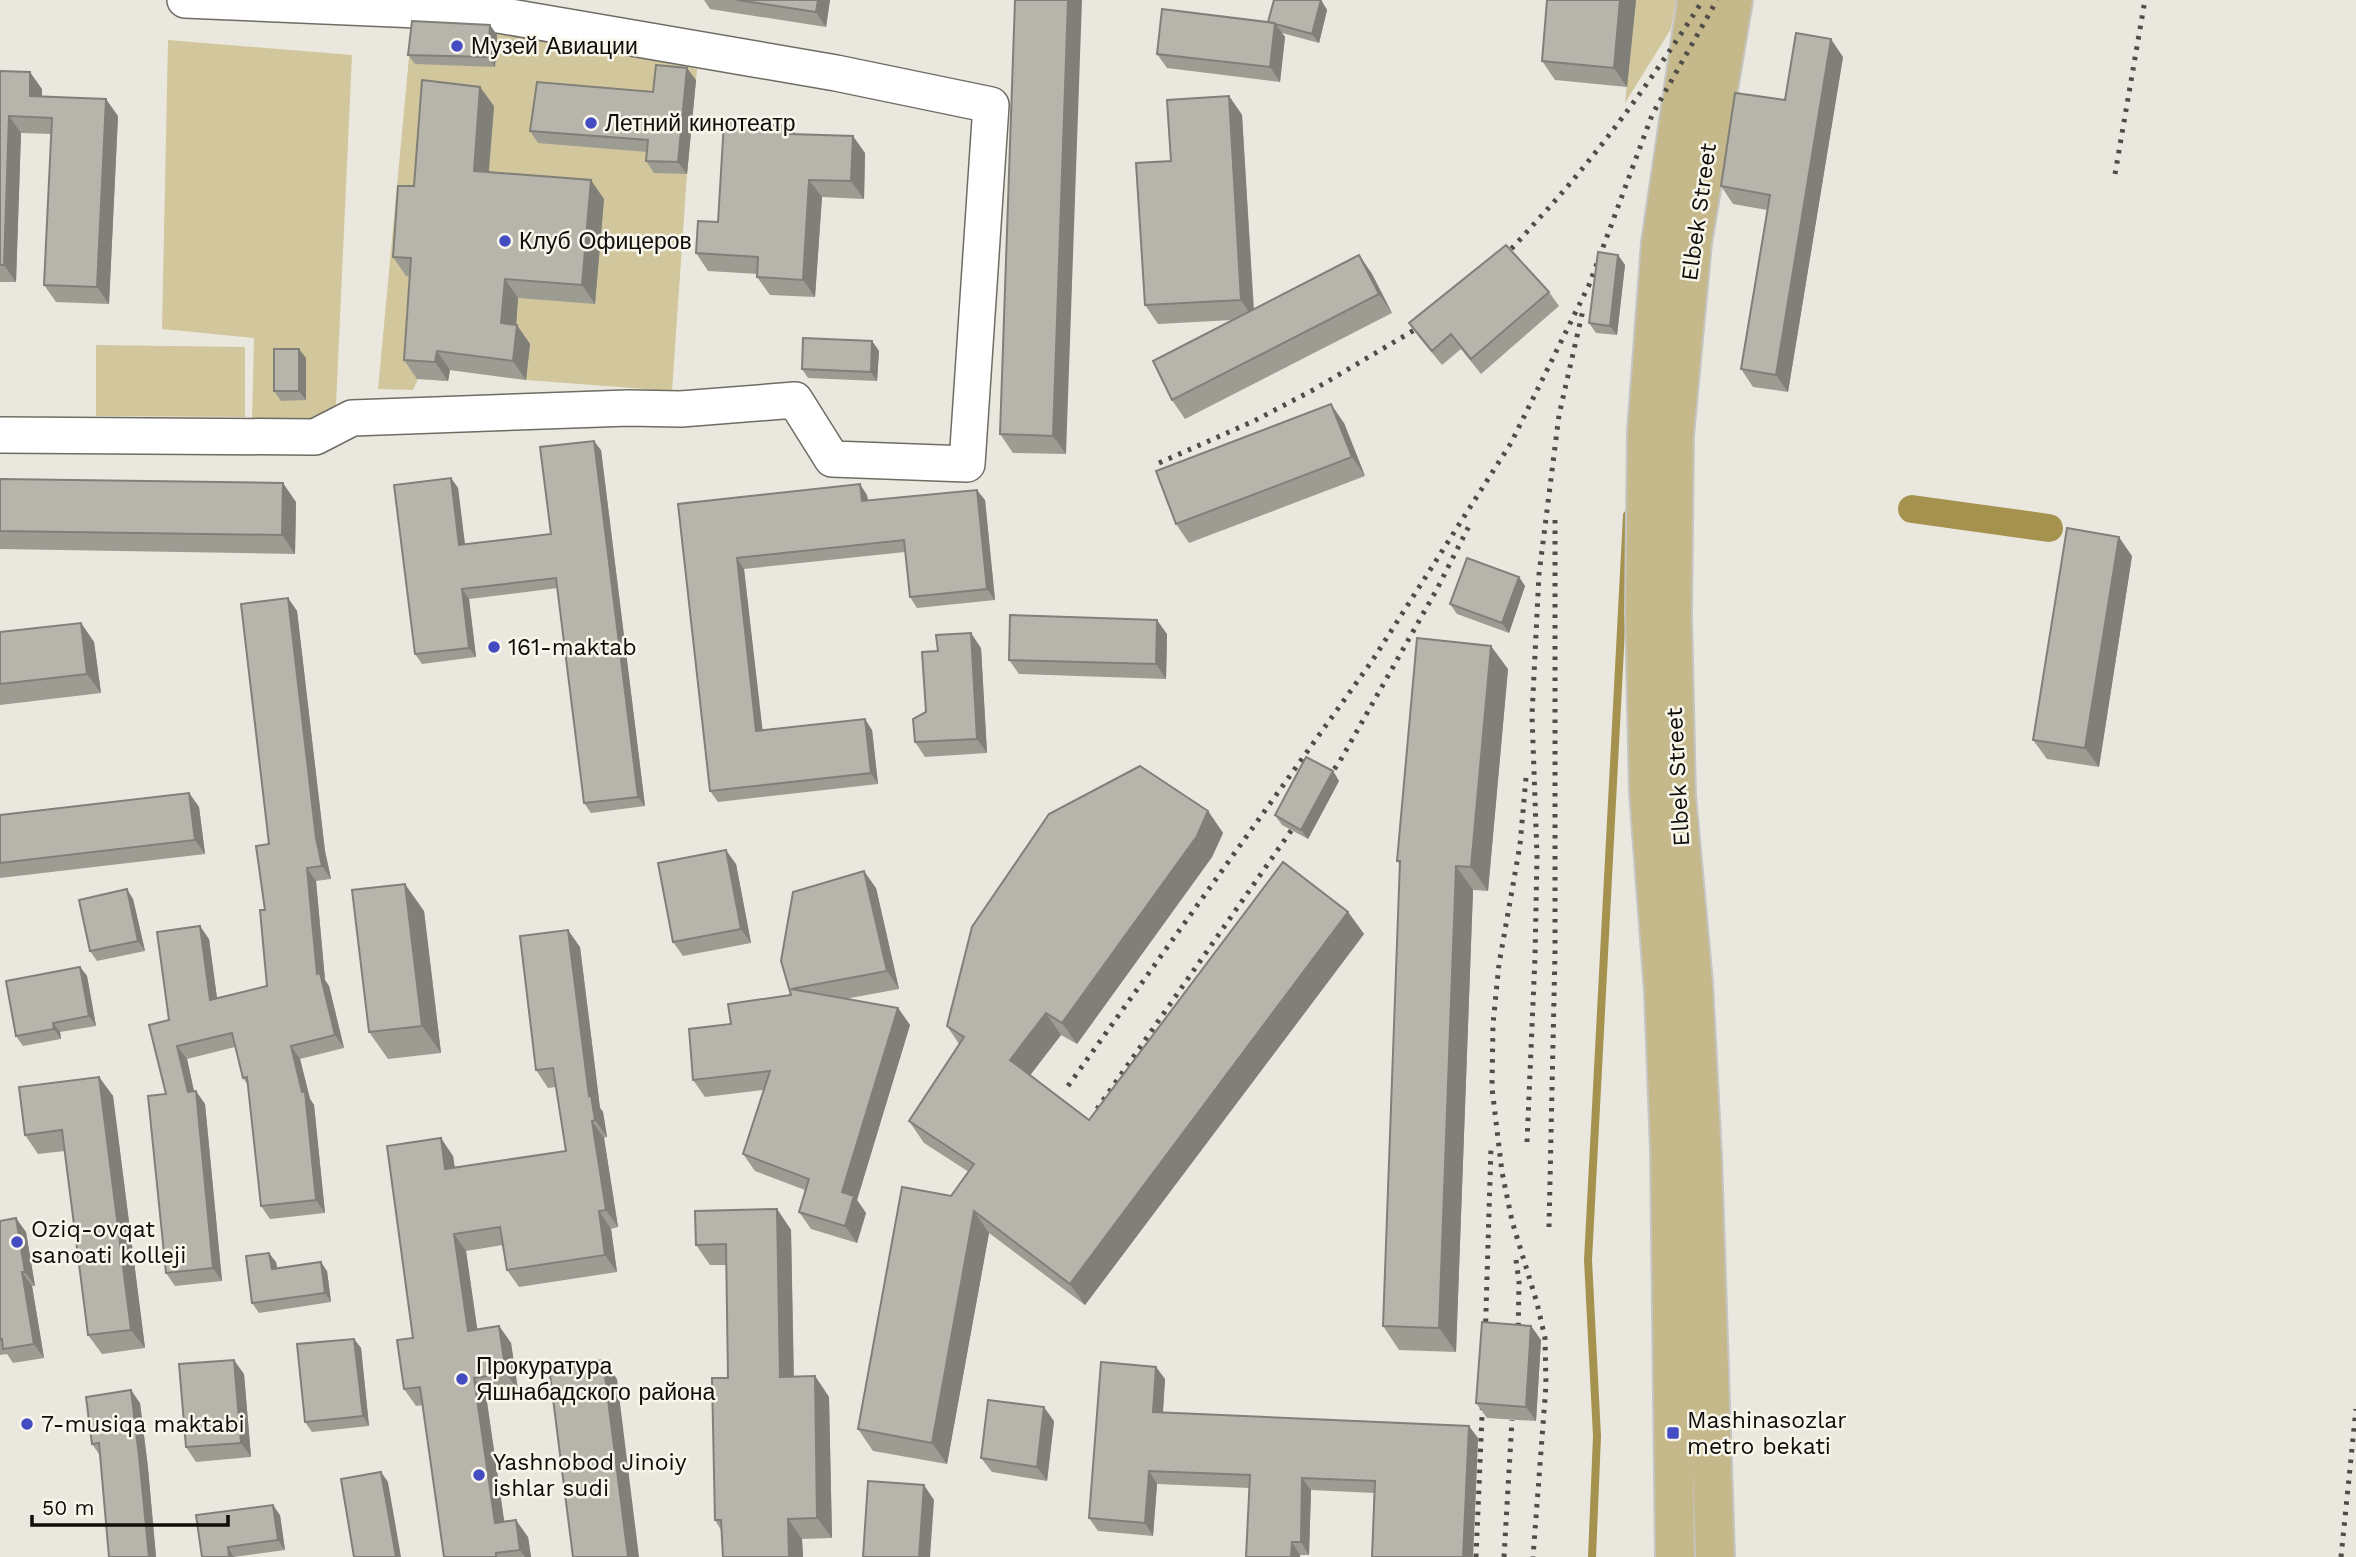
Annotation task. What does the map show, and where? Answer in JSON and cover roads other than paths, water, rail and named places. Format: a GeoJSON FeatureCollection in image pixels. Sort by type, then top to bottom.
{"type":"FeatureCollection","features":[{"type":"Feature","properties":{"kind":"main road","name":"Elbek Street"},"geometry":{"type":"LineString","coordinates":[[1675,1557],[1670,1150],[1664,992],[1649,792],[1645,612],[1647,432],[1661,243],[1697,0]]}},
{"type":"Feature","properties":{"kind":"main road","name":"Elbek Street"},"geometry":{"type":"LineString","coordinates":[[1715,1557],[1695,1011],[1676,796],[1672,616],[1674,435],[1692,242],[1733,0]]}},
{"type":"Feature","properties":{"kind":"street"},"geometry":{"type":"LineString","coordinates":[[0,435],[315,437],[352,418],[628,408],[681,409],[794,400],[832,458],[967,464],[990,105],[836,73],[487,13],[185,0]]}},
{"type":"Feature","properties":{"kind":"waterway"},"geometry":{"type":"LineString","coordinates":[[1912,509],[2049,528]]}},
{"type":"Feature","properties":{"kind":"waterway"},"geometry":{"type":"LineString","coordinates":[[1592,1557],[1597,1436],[1588,1260],[1627,515]]}},
{"type":"Feature","properties":{"kind":"railway"},"geometry":{"type":"LineString","coordinates":[[1496,263],[1544,213],[1608,136],[1703,0]]}},
{"type":"Feature","properties":{"kind":"railway"},"geometry":{"type":"LineString","coordinates":[[1068,1086],[1372,661],[1511,443],[1589,285],[1652,115],[1717,0]]}},
{"type":"Feature","properties":{"kind":"railway"},"geometry":{"type":"LineString","coordinates":[[2115,174],[2145,0]]}},
{"type":"Feature","properties":{"kind":"railway"},"geometry":{"type":"LineString","coordinates":[[1527,1142],[1535,957],[1537,856],[1532,715],[1539,574],[1559,415],[1583,310]]}},
{"type":"Feature","properties":{"kind":"railway"},"geometry":{"type":"LineString","coordinates":[[1159,463],[1254,421],[1313,390],[1416,329],[1428,319]]}},
{"type":"Feature","properties":{"kind":"railway"},"geometry":{"type":"LineString","coordinates":[[1549,1227],[1555,952],[1555,520]]}},
{"type":"Feature","properties":{"kind":"railway"},"geometry":{"type":"LineString","coordinates":[[1322,786],[1340,761],[1437,589],[1470,524]]}},
{"type":"Feature","properties":{"kind":"railway"},"geometry":{"type":"LineString","coordinates":[[1526,778],[1520,845],[1499,964],[1493,1024],[1492,1088],[1502,1172],[1512,1221],[1545,1338],[1546,1385],[1533,1557]]}},
{"type":"Feature","properties":{"kind":"railway"},"geometry":{"type":"LineString","coordinates":[[1097,1109],[1302,815]]}},
{"type":"Feature","properties":{"kind":"railway"},"geometry":{"type":"LineString","coordinates":[[1485,1343],[1491,1147]]}},
{"type":"Feature","properties":{"kind":"railway"},"geometry":{"type":"LineString","coordinates":[[1516,1260],[1519,1282],[1518,1338]]}},
{"type":"Feature","properties":{"kind":"railway"},"geometry":{"type":"LineString","coordinates":[[1476,1557],[1483,1392]]}},
{"type":"Feature","properties":{"kind":"railway"},"geometry":{"type":"LineString","coordinates":[[2341,1557],[2356,1409]]}},
{"type":"Feature","properties":{"kind":"railway"},"geometry":{"type":"LineString","coordinates":[[1504,1557],[1512,1420]]}},
{"type":"Feature","properties":{"kind":"place","name":"Музей Авиации"},"geometry":{"type":"Point","coordinates":[457,46]}},
{"type":"Feature","properties":{"kind":"place","name":"Летний кинотеатр"},"geometry":{"type":"Point","coordinates":[591,123]}},
{"type":"Feature","properties":{"kind":"place","name":"Клуб Офицеров"},"geometry":{"type":"Point","coordinates":[505,241]}},
{"type":"Feature","properties":{"kind":"place","name":"161-maktab"},"geometry":{"type":"Point","coordinates":[494,647]}},
{"type":"Feature","properties":{"kind":"place","name":"Oziq-ovqat sanoati kolleji"},"geometry":{"type":"Point","coordinates":[17,1242]}},
{"type":"Feature","properties":{"kind":"place","name":"Прокуратура Яшнабадского района"},"geometry":{"type":"Point","coordinates":[462,1379]}},
{"type":"Feature","properties":{"kind":"place","name":"7-musiqa maktabi"},"geometry":{"type":"Point","coordinates":[27,1424]}},
{"type":"Feature","properties":{"kind":"place","name":"Mashinasozlar metro bekati"},"geometry":{"type":"Point","coordinates":[1673,1433]}},
{"type":"Feature","properties":{"kind":"place","name":"Yashnobod Jinoiy ishlar sudi"},"geometry":{"type":"Point","coordinates":[479,1475]}}]}
